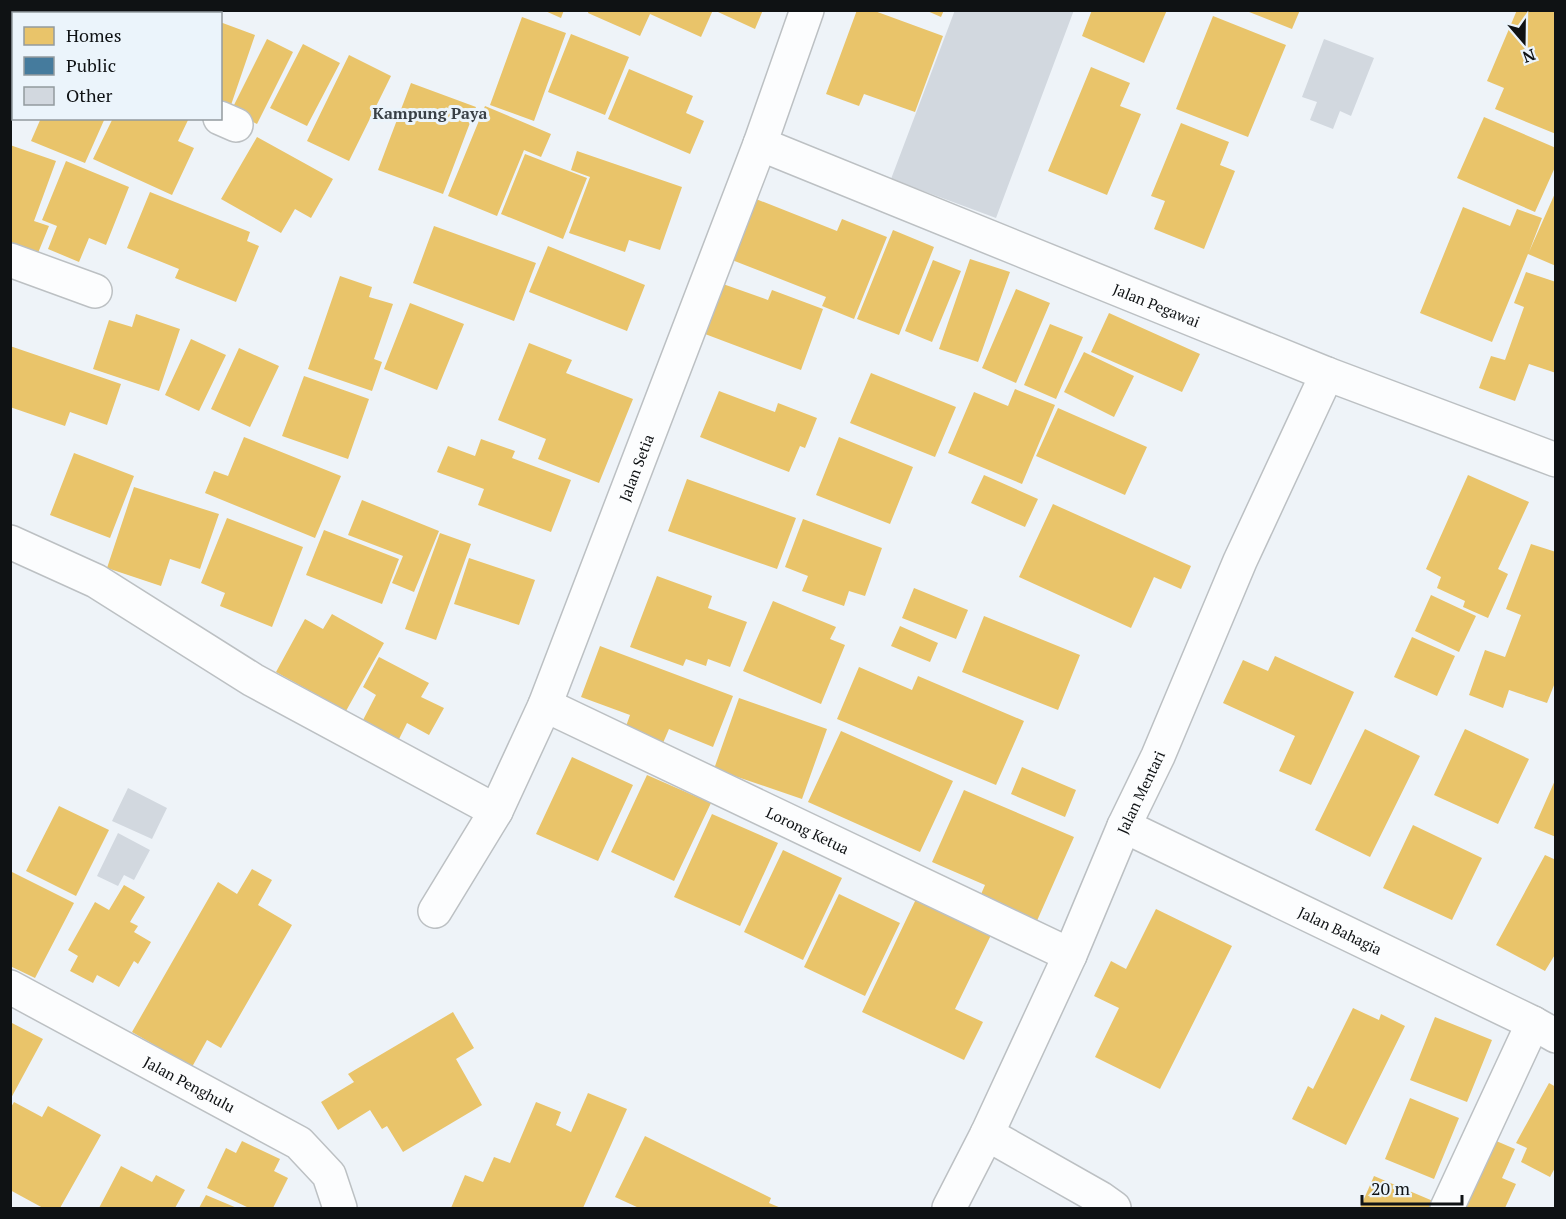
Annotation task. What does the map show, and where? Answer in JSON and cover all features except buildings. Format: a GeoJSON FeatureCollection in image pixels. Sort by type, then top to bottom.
{"type":"FeatureCollection","features":[{"type":"Feature","properties":{"kind":"street","name":"Jalan Setia"},"geometry":{"type":"LineString","coordinates":[[435,911],[496,811],[545,705],[760,144],[807,10]]}},
{"type":"Feature","properties":{"kind":"street","name":"Jalan Pegawai"},"geometry":{"type":"LineString","coordinates":[[760,144],[1327,374],[1556,460]]}},
{"type":"Feature","properties":{"kind":"street"},"geometry":{"type":"LineString","coordinates":[[10,260],[95,291]]}},
{"type":"Feature","properties":{"kind":"street","name":"Jalan Mentari"},"geometry":{"type":"LineString","coordinates":[[949,1209],[987,1134],[1070,954],[1124,826],[1158,756],[1240,561],[1327,374]]}},
{"type":"Feature","properties":{"kind":"street"},"geometry":{"type":"LineString","coordinates":[[10,542],[96,581],[253,680],[496,811]]}},
{"type":"Feature","properties":{"kind":"street","name":"Lorong Ketua"},"geometry":{"type":"LineString","coordinates":[[545,705],[1070,954]]}},
{"type":"Feature","properties":{"kind":"street","name":"Jalan Bahagia"},"geometry":{"type":"LineString","coordinates":[[1124,826],[1550,1033]]}},
{"type":"Feature","properties":{"kind":"street","name":"Jalan Penghulu"},"geometry":{"type":"LineString","coordinates":[[10,987],[299,1143],[329,1175],[340,1209]]}},
{"type":"Feature","properties":{"kind":"street"},"geometry":{"type":"LineString","coordinates":[[1447,1209],[1550,1033]]}},
{"type":"Feature","properties":{"kind":"street"},"geometry":{"type":"LineString","coordinates":[[987,1134],[1100,1198],[1114,1209]]}},
{"type":"Feature","properties":{"kind":"district","name":"Kampung Paya"},"geometry":{"type":"Point","coordinates":[430,113]}}]}
